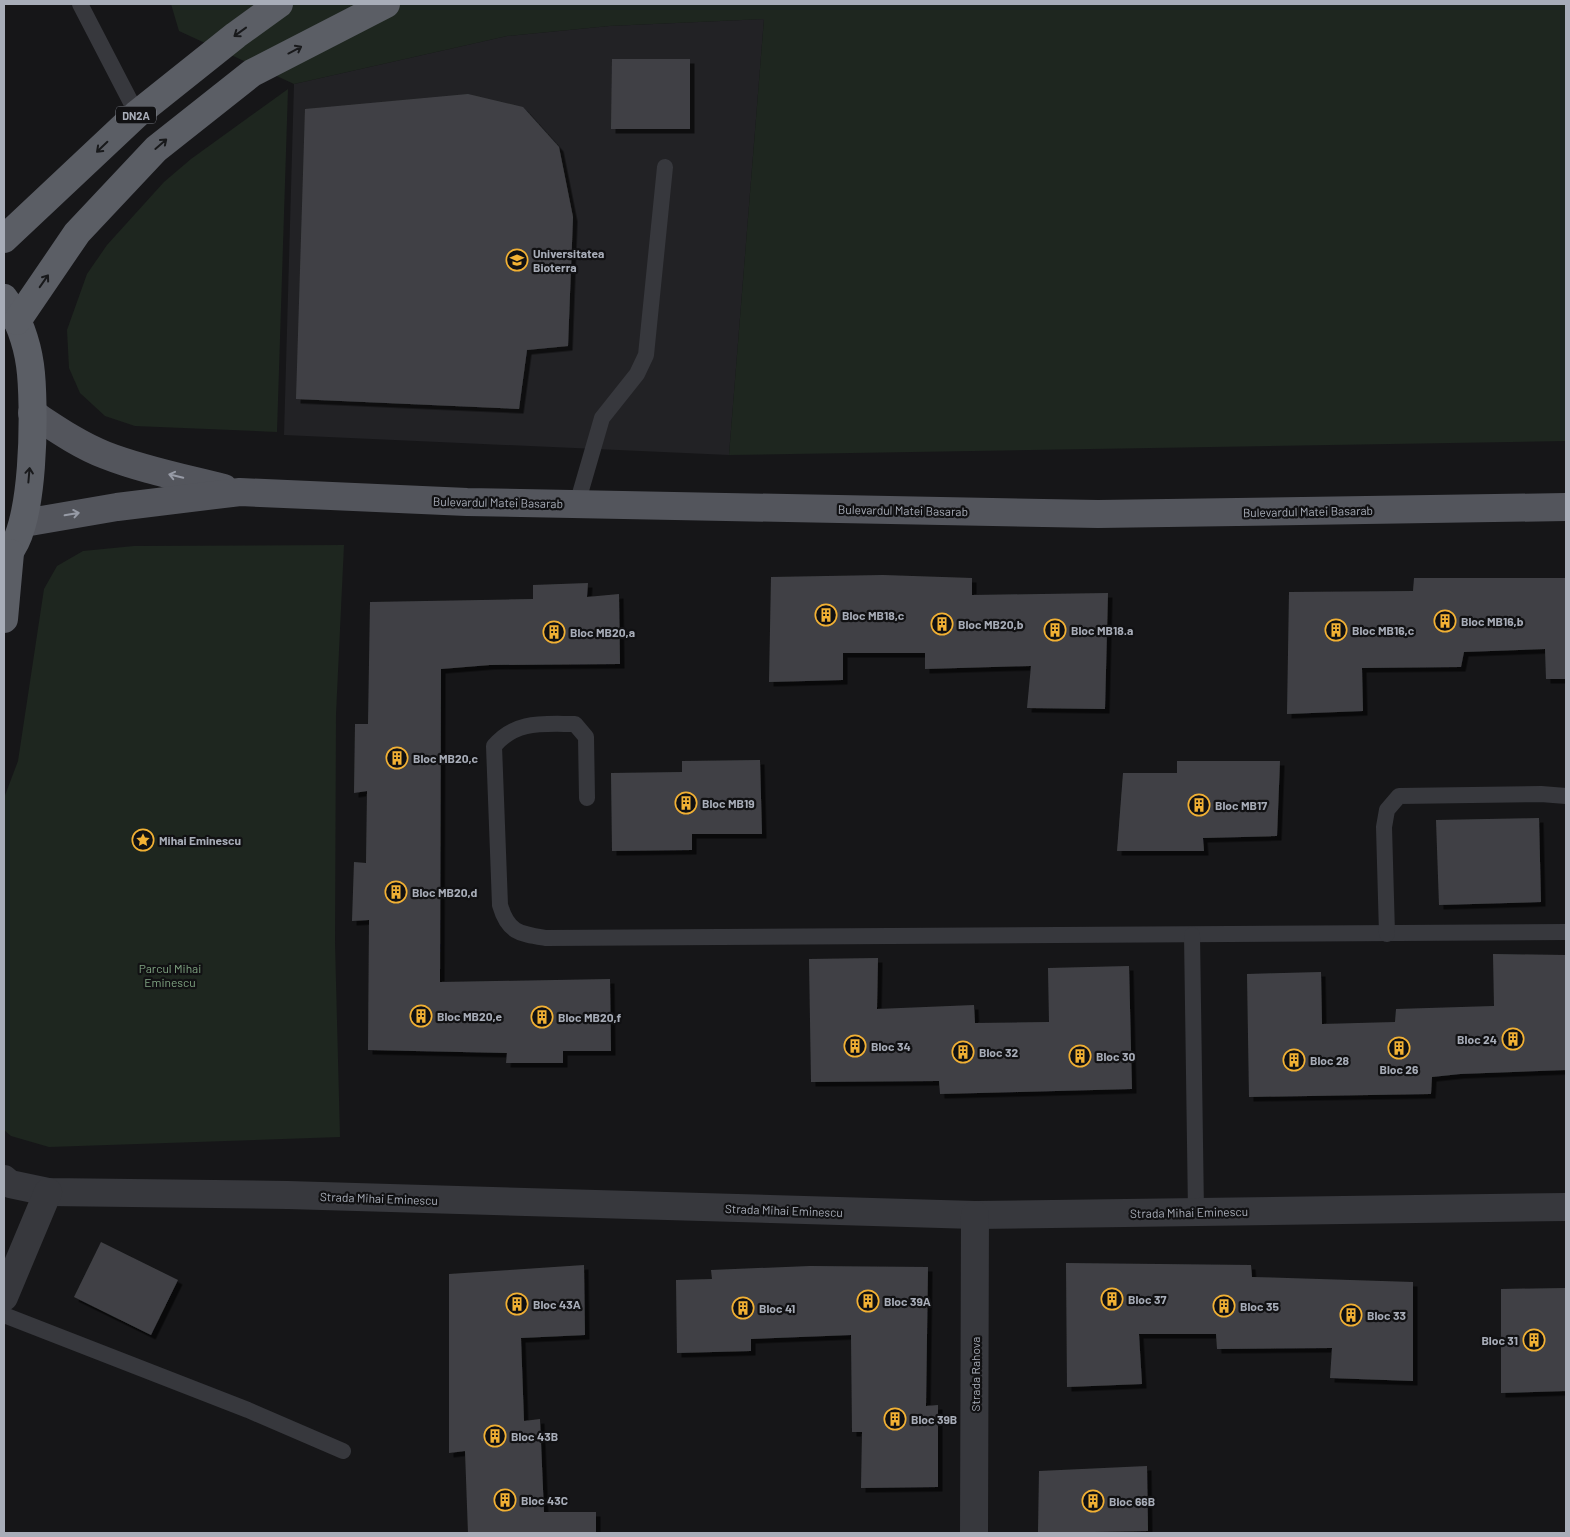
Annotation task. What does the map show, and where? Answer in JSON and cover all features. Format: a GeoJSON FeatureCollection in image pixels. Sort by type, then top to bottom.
{"type":"FeatureCollection","features":[{"type":"Feature","properties":{"kind":"highway","name":"DN2A"},"geometry":{"type":"LineString","coordinates":[[4,239],[137,114],[236,35],[280,4]]}},
{"type":"Feature","properties":{"kind":"highway"},"geometry":{"type":"LineString","coordinates":[[4,619],[7,554],[15,547],[24,523],[32,413],[30,365],[24,338],[10,310],[77,233],[156,149],[252,73],[386,4]]}},
{"type":"Feature","properties":{"kind":"main road","name":"Bulevardul Matei Basarab"},"geometry":{"type":"LineString","coordinates":[[32,413],[73,439],[104,455],[148,469],[240,492]]}},
{"type":"Feature","properties":{"kind":"main road","name":"Bulevardul Matei Basarab"},"geometry":{"type":"LineString","coordinates":[[24,523],[117,507],[240,492],[467,502],[1098,514],[1566,508]]}},
{"type":"Feature","properties":{"kind":"street","name":"Strada Mihai Eminescu"},"geometry":{"type":"LineString","coordinates":[[4,1179],[10,1184],[48,1192],[288,1195],[976,1215],[1566,1207]]}},
{"type":"Feature","properties":{"kind":"street"},"geometry":{"type":"LineString","coordinates":[[4,1297],[48,1192]]}},
{"type":"Feature","properties":{"kind":"street","name":"Strada Rahova"},"geometry":{"type":"LineString","coordinates":[[974,1533],[976,1215]]}},
{"type":"Feature","properties":{"kind":"lane"},"geometry":{"type":"LineString","coordinates":[[80,4],[137,114]]}},
{"type":"Feature","properties":{"kind":"lane"},"geometry":{"type":"LineString","coordinates":[[577,504],[602,418],[637,374],[646,355],[665,167]]}},
{"type":"Feature","properties":{"kind":"lane"},"geometry":{"type":"LineString","coordinates":[[587,798],[586,736],[575,724],[545,724],[517,727],[504,735],[494,746],[500,905],[504,920],[518,933],[546,938],[1566,932]]}},
{"type":"Feature","properties":{"kind":"lane"},"geometry":{"type":"LineString","coordinates":[[1387,934],[1384,827],[1387,810],[1399,796],[1541,794],[1566,796]]}},
{"type":"Feature","properties":{"kind":"lane"},"geometry":{"type":"LineString","coordinates":[[1192,935],[1196,1212]]}},
{"type":"Feature","properties":{"kind":"lane"},"geometry":{"type":"LineString","coordinates":[[4,1315],[248,1410],[343,1451]]}},
{"type":"Feature","properties":{"kind":"shaded area","name":"Universitatea Bioterra"},"geometry":{"type":"Polygon","coordinates":[[[764,19],[729,455],[284,435],[294,84],[507,36],[609,26],[764,19]]]}},
{"type":"Feature","properties":{"kind":"green space"},"geometry":{"type":"Polygon","coordinates":[[[171,4],[1566,4],[1566,441],[729,455],[764,19],[609,26],[507,36],[294,84],[179,31],[171,4]]]}},
{"type":"Feature","properties":{"kind":"green space"},"geometry":{"type":"Polygon","coordinates":[[[288,89],[277,432],[135,426],[105,416],[80,393],[69,368],[67,330],[87,274],[107,245],[164,182],[191,159],[288,89]]]}},
{"type":"Feature","properties":{"kind":"green space","name":"Parcul Mihai Eminescu"},"geometry":{"type":"Polygon","coordinates":[[[344,545],[336,714],[335,943],[340,1137],[49,1147],[11,1136],[4,1130],[4,798],[18,761],[44,589],[57,566],[83,551],[134,546],[344,545]]]}},
{"type":"Feature","properties":{"kind":"building"},"geometry":{"type":"Polygon","coordinates":[[[612,59],[690,59],[690,129],[611,129],[612,59]]]}},
{"type":"Feature","properties":{"kind":"building"},"geometry":{"type":"Polygon","coordinates":[[[468,94],[523,107],[559,147],[573,217],[568,346],[527,350],[519,409],[296,399],[305,109],[468,94]]]}},
{"type":"Feature","properties":{"kind":"building"},"geometry":{"type":"Polygon","coordinates":[[[883,575],[972,578],[972,595],[1108,593],[1105,709],[1027,708],[1031,666],[925,669],[925,653],[843,653],[843,680],[769,682],[771,577],[883,575]]]}},
{"type":"Feature","properties":{"kind":"building"},"geometry":{"type":"Polygon","coordinates":[[[1414,578],[1566,578],[1566,679],[1546,679],[1545,649],[1464,652],[1461,667],[1362,668],[1363,711],[1287,714],[1289,592],[1413,591],[1414,578]]]}},
{"type":"Feature","properties":{"kind":"building"},"geometry":{"type":"Polygon","coordinates":[[[588,583],[587,597],[619,594],[620,664],[490,665],[441,669],[440,982],[610,979],[611,1051],[563,1051],[563,1063],[506,1063],[507,1053],[368,1050],[369,920],[352,921],[354,862],[366,863],[367,791],[354,793],[355,724],[368,724],[370,602],[533,599],[533,585],[588,583]]]}},
{"type":"Feature","properties":{"kind":"building","name":"Bloc MB19"},"geometry":{"type":"Polygon","coordinates":[[[760,760],[762,834],[692,834],[692,850],[612,851],[611,773],[682,772],[682,761],[760,760]]]}},
{"type":"Feature","properties":{"kind":"building","name":"Bloc MB17"},"geometry":{"type":"Polygon","coordinates":[[[1177,761],[1280,761],[1277,836],[1203,838],[1204,851],[1117,851],[1123,773],[1177,773],[1177,761]]]}},
{"type":"Feature","properties":{"kind":"building"},"geometry":{"type":"Polygon","coordinates":[[[1539,818],[1541,902],[1439,905],[1436,820],[1539,818]]]}},
{"type":"Feature","properties":{"kind":"building"},"geometry":{"type":"Polygon","coordinates":[[[1493,954],[1565,955],[1566,1070],[1460,1074],[1432,1077],[1431,1094],[1249,1097],[1247,974],[1321,972],[1322,1024],[1395,1022],[1396,1009],[1494,1006],[1493,954]]]}},
{"type":"Feature","properties":{"kind":"building"},"geometry":{"type":"Polygon","coordinates":[[[878,958],[877,1009],[974,1005],[975,1023],[1049,1022],[1048,968],[1129,966],[1132,1089],[940,1094],[939,1081],[811,1082],[809,959],[878,958]]]}},
{"type":"Feature","properties":{"kind":"building"},"geometry":{"type":"Polygon","coordinates":[[[101,1242],[178,1280],[151,1335],[74,1297],[101,1242]]]}},
{"type":"Feature","properties":{"kind":"building"},"geometry":{"type":"Polygon","coordinates":[[[1066,1263],[1251,1265],[1252,1277],[1413,1282],[1413,1381],[1330,1378],[1332,1348],[1217,1349],[1216,1334],[1139,1334],[1142,1384],[1067,1387],[1066,1263]]]}},
{"type":"Feature","properties":{"kind":"building"},"geometry":{"type":"Polygon","coordinates":[[[584,1265],[585,1335],[521,1338],[524,1421],[540,1419],[544,1512],[596,1512],[596,1533],[468,1533],[465,1451],[449,1453],[449,1274],[584,1265]]]}},
{"type":"Feature","properties":{"kind":"building"},"geometry":{"type":"Polygon","coordinates":[[[810,1266],[928,1267],[926,1406],[938,1405],[938,1487],[861,1488],[862,1432],[852,1432],[851,1335],[751,1339],[751,1351],[677,1353],[676,1280],[712,1279],[711,1270],[810,1266]]]}},
{"type":"Feature","properties":{"kind":"building","name":"Bloc 31"},"geometry":{"type":"Polygon","coordinates":[[[1566,1288],[1566,1391],[1501,1393],[1501,1289],[1566,1288]]]}},
{"type":"Feature","properties":{"kind":"building","name":"Bloc 66B"},"geometry":{"type":"Polygon","coordinates":[[[1147,1466],[1148,1531],[1038,1533],[1039,1471],[1147,1466]]]}},
{"type":"Feature","properties":{"kind":"place","name":"Universitatea Bioterra"},"geometry":{"type":"Point","coordinates":[517,260]}},
{"type":"Feature","properties":{"kind":"place","name":"Bloc MB18,c"},"geometry":{"type":"Point","coordinates":[826,615]}},
{"type":"Feature","properties":{"kind":"place","name":"Bloc MB16,b"},"geometry":{"type":"Point","coordinates":[1445,621]}},
{"type":"Feature","properties":{"kind":"place","name":"Bloc MB20,b"},"geometry":{"type":"Point","coordinates":[942,624]}},
{"type":"Feature","properties":{"kind":"place","name":"Bloc MB18.a"},"geometry":{"type":"Point","coordinates":[1055,630]}},
{"type":"Feature","properties":{"kind":"place","name":"Bloc MB16,c"},"geometry":{"type":"Point","coordinates":[1336,630]}},
{"type":"Feature","properties":{"kind":"place","name":"Bloc MB20,a"},"geometry":{"type":"Point","coordinates":[554,632]}},
{"type":"Feature","properties":{"kind":"place","name":"Bloc MB20,c"},"geometry":{"type":"Point","coordinates":[397,758]}},
{"type":"Feature","properties":{"kind":"place","name":"Bloc MB19"},"geometry":{"type":"Point","coordinates":[686,803]}},
{"type":"Feature","properties":{"kind":"place","name":"Bloc MB17"},"geometry":{"type":"Point","coordinates":[1199,805]}},
{"type":"Feature","properties":{"kind":"place","name":"Mihai Eminescu"},"geometry":{"type":"Point","coordinates":[143,840]}},
{"type":"Feature","properties":{"kind":"place","name":"Bloc MB20,d"},"geometry":{"type":"Point","coordinates":[396,892]}},
{"type":"Feature","properties":{"kind":"place","name":"Bloc MB20,e"},"geometry":{"type":"Point","coordinates":[421,1016]}},
{"type":"Feature","properties":{"kind":"place","name":"Bloc MB20,f"},"geometry":{"type":"Point","coordinates":[542,1017]}},
{"type":"Feature","properties":{"kind":"place","name":"Bloc 24"},"geometry":{"type":"Point","coordinates":[1513,1039]}},
{"type":"Feature","properties":{"kind":"place","name":"Bloc 34"},"geometry":{"type":"Point","coordinates":[855,1046]}},
{"type":"Feature","properties":{"kind":"place","name":"Bloc 26"},"geometry":{"type":"Point","coordinates":[1399,1048]}},
{"type":"Feature","properties":{"kind":"place","name":"Bloc 32"},"geometry":{"type":"Point","coordinates":[963,1052]}},
{"type":"Feature","properties":{"kind":"place","name":"Bloc 30"},"geometry":{"type":"Point","coordinates":[1080,1056]}},
{"type":"Feature","properties":{"kind":"place","name":"Bloc 28"},"geometry":{"type":"Point","coordinates":[1294,1060]}},
{"type":"Feature","properties":{"kind":"place","name":"Bloc 37"},"geometry":{"type":"Point","coordinates":[1112,1299]}},
{"type":"Feature","properties":{"kind":"place","name":"Bloc 39A"},"geometry":{"type":"Point","coordinates":[868,1301]}},
{"type":"Feature","properties":{"kind":"place","name":"Bloc 43A"},"geometry":{"type":"Point","coordinates":[517,1304]}},
{"type":"Feature","properties":{"kind":"place","name":"Bloc 35"},"geometry":{"type":"Point","coordinates":[1224,1306]}},
{"type":"Feature","properties":{"kind":"place","name":"Bloc 41"},"geometry":{"type":"Point","coordinates":[743,1308]}},
{"type":"Feature","properties":{"kind":"place","name":"Bloc 33"},"geometry":{"type":"Point","coordinates":[1351,1315]}},
{"type":"Feature","properties":{"kind":"place","name":"Bloc 31"},"geometry":{"type":"Point","coordinates":[1534,1340]}},
{"type":"Feature","properties":{"kind":"place","name":"Bloc 39B"},"geometry":{"type":"Point","coordinates":[895,1419]}},
{"type":"Feature","properties":{"kind":"place","name":"Bloc 43B"},"geometry":{"type":"Point","coordinates":[495,1436]}},
{"type":"Feature","properties":{"kind":"place","name":"Bloc 43C"},"geometry":{"type":"Point","coordinates":[505,1500]}},
{"type":"Feature","properties":{"kind":"place","name":"Bloc 66B"},"geometry":{"type":"Point","coordinates":[1093,1501]}}]}
